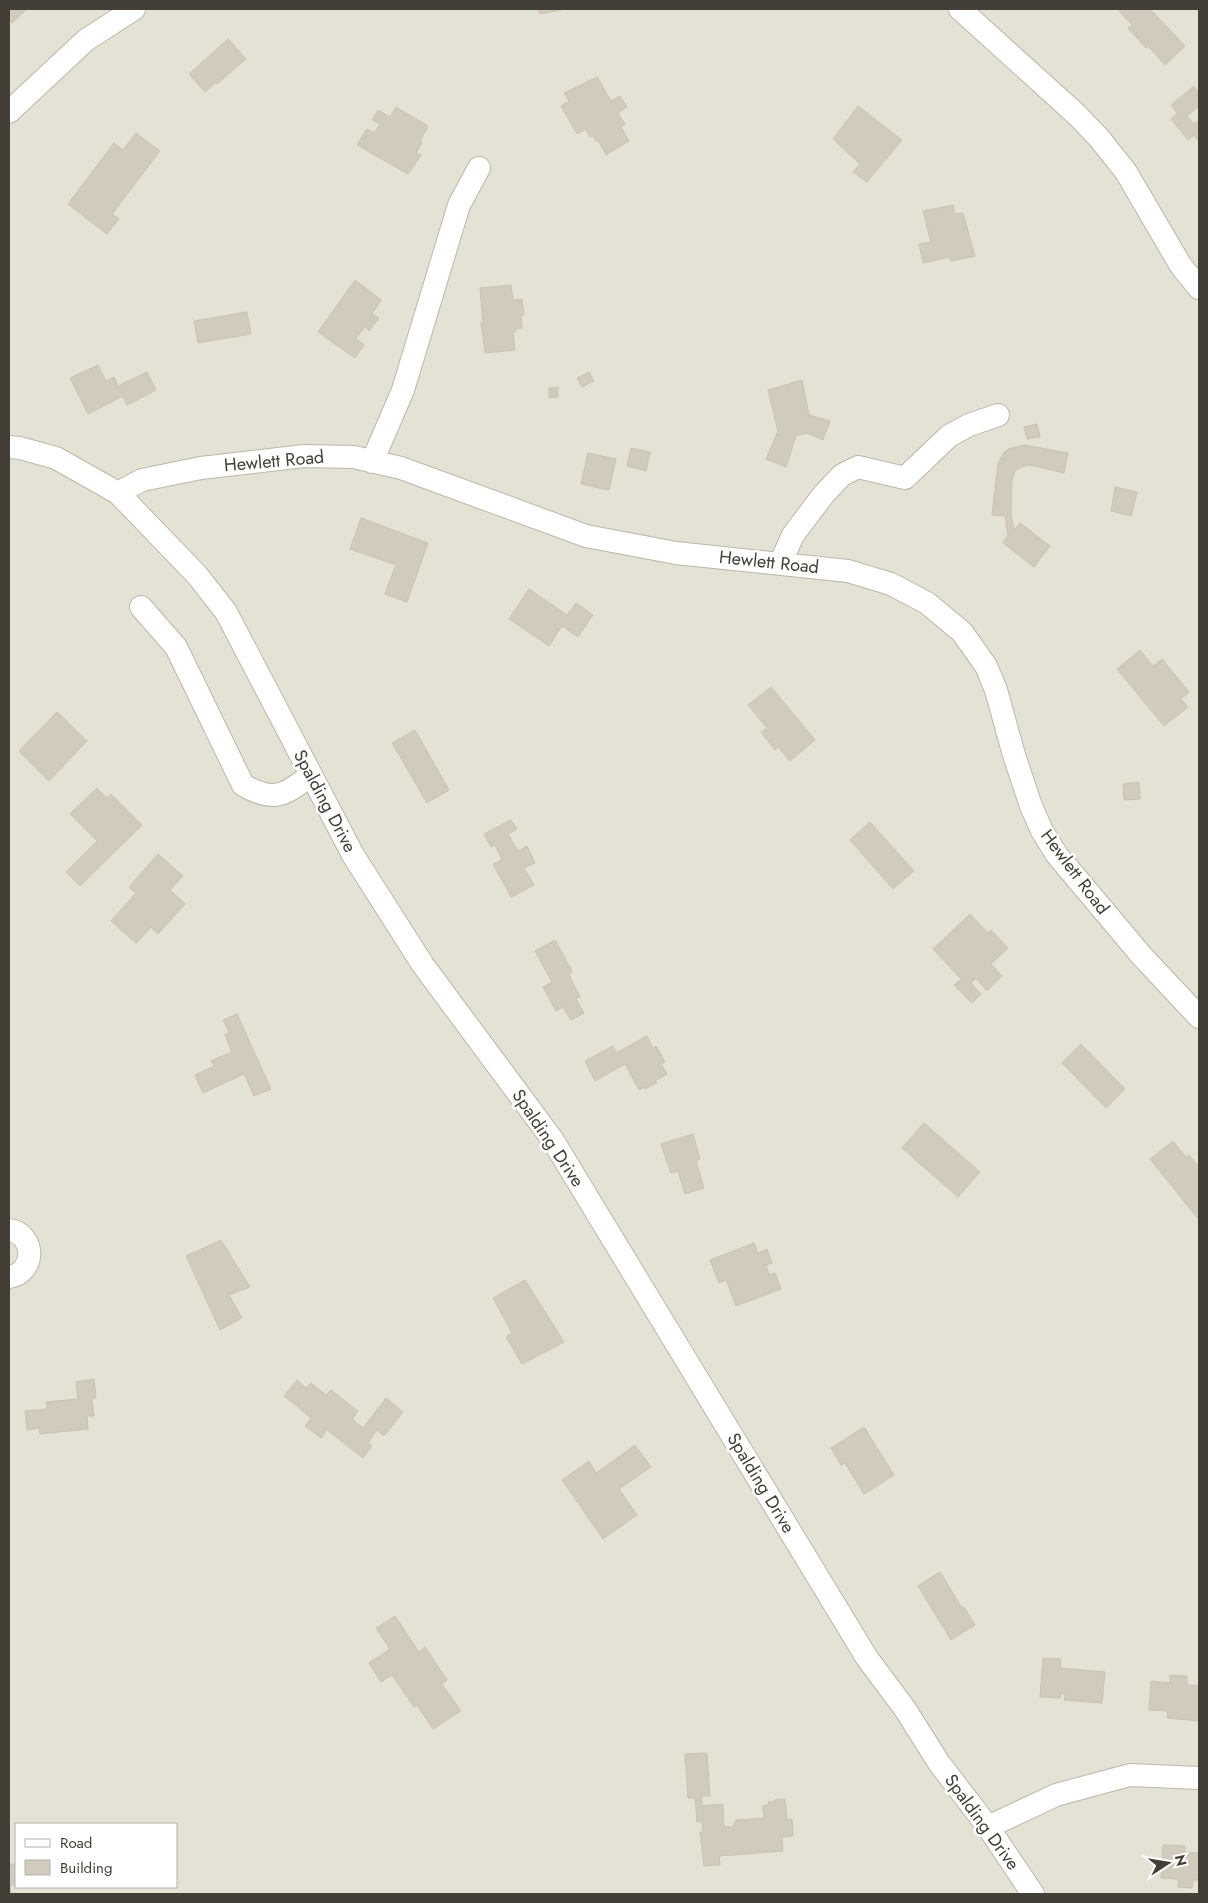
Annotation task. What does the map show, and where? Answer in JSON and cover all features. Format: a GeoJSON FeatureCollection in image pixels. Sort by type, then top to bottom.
{"type":"FeatureCollection","features":[{"type":"Feature","properties":{"kind":"street"},"geometry":{"type":"LineString","coordinates":[[9,112],[86,40],[134,9]]}},
{"type":"Feature","properties":{"kind":"street"},"geometry":{"type":"LineString","coordinates":[[960,9],[1077,114],[1100,138],[1126,172],[1181,266],[1199,288]]}},
{"type":"Feature","properties":{"kind":"street"},"geometry":{"type":"LineString","coordinates":[[372,462],[403,390],[458,205],[479,168]]}},
{"type":"Feature","properties":{"kind":"street"},"geometry":{"type":"LineString","coordinates":[[780,564],[793,535],[824,494],[842,475],[858,467],[905,478],[948,436],[969,425],[998,416]]}},
{"type":"Feature","properties":{"kind":"street","name":"Spalding Drive"},"geometry":{"type":"LineString","coordinates":[[9,447],[20,448],[56,458],[118,493],[198,575],[226,612],[353,855],[423,966],[552,1139],[867,1658],[905,1709],[939,1762],[988,1828],[1033,1894]]}},
{"type":"Feature","properties":{"kind":"street","name":"Hewlett Road"},"geometry":{"type":"LineString","coordinates":[[118,493],[142,480],[218,466],[304,456],[354,458],[401,468],[586,536],[676,553],[848,571],[891,584],[927,603],[962,632],[986,666],[996,690],[1014,755],[1031,806],[1042,831],[1057,854],[1141,955],[1199,1017]]}},
{"type":"Feature","properties":{"kind":"street"},"geometry":{"type":"LineString","coordinates":[[141,607],[176,648],[243,785],[259,794],[282,795],[312,775]]}},
{"type":"Feature","properties":{"kind":"street"},"geometry":{"type":"LineString","coordinates":[[9,1230],[20,1234],[25,1239],[30,1253],[25,1268],[19,1274],[9,1277]]}},
{"type":"Feature","properties":{"kind":"street"},"geometry":{"type":"LineString","coordinates":[[988,1828],[1056,1795],[1130,1775],[1199,1778]]}},
{"type":"Feature","properties":{"kind":"shaded area"},"geometry":{"type":"Polygon","coordinates":[[[9,9],[1199,9],[1199,1894],[9,1894],[9,9]]]}},
{"type":"Feature","properties":{"kind":"building"},"geometry":{"type":"Polygon","coordinates":[[[9,9],[27,9],[12,23],[9,19],[9,9]]]}},
{"type":"Feature","properties":{"kind":"building"},"geometry":{"type":"Polygon","coordinates":[[[538,9],[566,9],[540,14],[538,9]]]}},
{"type":"Feature","properties":{"kind":"building"},"geometry":{"type":"Polygon","coordinates":[[[1117,9],[1150,9],[1185,46],[1165,65],[1128,28],[1132,25],[1117,9]]]}},
{"type":"Feature","properties":{"kind":"building"},"geometry":{"type":"Polygon","coordinates":[[[228,39],[246,59],[205,92],[189,74],[228,39]]]}},
{"type":"Feature","properties":{"kind":"building"},"geometry":{"type":"Polygon","coordinates":[[[597,77],[611,101],[620,96],[627,107],[618,113],[625,124],[621,127],[629,141],[606,155],[598,140],[596,141],[593,136],[590,137],[586,129],[577,134],[561,106],[569,101],[564,93],[597,77]]]}},
{"type":"Feature","properties":{"kind":"building"},"geometry":{"type":"Polygon","coordinates":[[[1194,86],[1199,93],[1199,106],[1187,116],[1194,124],[1199,120],[1199,141],[1194,135],[1188,140],[1171,119],[1177,113],[1171,105],[1194,86]]]}},
{"type":"Feature","properties":{"kind":"building"},"geometry":{"type":"Polygon","coordinates":[[[858,106],[902,140],[867,182],[853,172],[860,164],[833,139],[858,106]]]}},
{"type":"Feature","properties":{"kind":"building"},"geometry":{"type":"Polygon","coordinates":[[[396,107],[428,126],[416,153],[421,155],[408,174],[357,145],[367,129],[374,133],[380,124],[372,120],[378,110],[390,117],[396,107]]]}},
{"type":"Feature","properties":{"kind":"building"},"geometry":{"type":"Polygon","coordinates":[[[136,133],[160,151],[112,214],[119,219],[107,234],[68,204],[114,143],[123,150],[136,133]]]}},
{"type":"Feature","properties":{"kind":"building"},"geometry":{"type":"Polygon","coordinates":[[[953,205],[955,214],[963,213],[975,256],[951,261],[950,257],[923,263],[919,244],[931,242],[923,211],[953,205]]]}},
{"type":"Feature","properties":{"kind":"building"},"geometry":{"type":"Polygon","coordinates":[[[355,280],[381,300],[372,314],[379,318],[369,331],[365,327],[356,338],[364,345],[355,358],[318,332],[355,280]]]}},
{"type":"Feature","properties":{"kind":"building"},"geometry":{"type":"Polygon","coordinates":[[[511,285],[513,300],[522,299],[524,315],[521,316],[522,328],[516,329],[516,332],[513,332],[515,350],[485,353],[481,323],[483,323],[480,288],[511,285]]]}},
{"type":"Feature","properties":{"kind":"building"},"geometry":{"type":"Polygon","coordinates":[[[247,312],[251,334],[198,343],[194,321],[247,312]]]}},
{"type":"Feature","properties":{"kind":"building"},"geometry":{"type":"Polygon","coordinates":[[[98,365],[106,381],[114,377],[118,386],[147,372],[156,390],[127,405],[123,396],[88,414],[70,378],[98,365]]]}},
{"type":"Feature","properties":{"kind":"building"},"geometry":{"type":"Polygon","coordinates":[[[589,372],[594,381],[582,387],[577,378],[589,372]]]}},
{"type":"Feature","properties":{"kind":"building"},"geometry":{"type":"Polygon","coordinates":[[[802,380],[809,415],[830,421],[823,440],[807,433],[796,436],[786,467],[766,459],[778,431],[768,390],[802,380]]]}},
{"type":"Feature","properties":{"kind":"building"},"geometry":{"type":"Polygon","coordinates":[[[558,387],[558,397],[549,398],[549,388],[558,387]]]}},
{"type":"Feature","properties":{"kind":"building"},"geometry":{"type":"Polygon","coordinates":[[[1037,424],[1040,437],[1027,439],[1024,427],[1037,424]]]}},
{"type":"Feature","properties":{"kind":"building"},"geometry":{"type":"Polygon","coordinates":[[[1024,445],[1068,453],[1064,473],[1030,465],[1015,471],[1012,480],[1011,515],[1014,530],[1020,523],[1050,546],[1034,567],[1003,543],[1008,535],[1005,516],[992,515],[998,463],[1008,449],[1024,445]]]}},
{"type":"Feature","properties":{"kind":"building"},"geometry":{"type":"Polygon","coordinates":[[[631,448],[650,452],[646,471],[627,466],[631,448]]]}},
{"type":"Feature","properties":{"kind":"building"},"geometry":{"type":"Polygon","coordinates":[[[588,453],[616,459],[609,490],[581,484],[588,453]]]}},
{"type":"Feature","properties":{"kind":"building"},"geometry":{"type":"Polygon","coordinates":[[[1115,487],[1137,492],[1131,516],[1111,511],[1115,487]]]}},
{"type":"Feature","properties":{"kind":"building"},"geometry":{"type":"Polygon","coordinates":[[[361,518],[428,543],[407,602],[385,594],[396,565],[350,549],[361,518]]]}},
{"type":"Feature","properties":{"kind":"building"},"geometry":{"type":"Polygon","coordinates":[[[529,589],[567,615],[576,603],[593,615],[578,637],[562,626],[549,646],[509,619],[529,589]]]}},
{"type":"Feature","properties":{"kind":"building"},"geometry":{"type":"Polygon","coordinates":[[[1140,650],[1153,666],[1162,659],[1189,692],[1181,699],[1188,707],[1164,726],[1117,669],[1140,650]]]}},
{"type":"Feature","properties":{"kind":"building"},"geometry":{"type":"Polygon","coordinates":[[[771,687],[815,740],[790,761],[778,747],[775,750],[761,732],[767,728],[748,705],[771,687]]]}},
{"type":"Feature","properties":{"kind":"building"},"geometry":{"type":"Polygon","coordinates":[[[57,712],[87,741],[49,781],[19,751],[57,712]]]}},
{"type":"Feature","properties":{"kind":"building"},"geometry":{"type":"Polygon","coordinates":[[[415,730],[449,790],[427,803],[392,743],[415,730]]]}},
{"type":"Feature","properties":{"kind":"building"},"geometry":{"type":"Polygon","coordinates":[[[1139,782],[1140,799],[1124,800],[1123,784],[1139,782]]]}},
{"type":"Feature","properties":{"kind":"building"},"geometry":{"type":"Polygon","coordinates":[[[97,788],[107,798],[111,794],[142,825],[80,886],[66,872],[97,841],[70,814],[97,788]]]}},
{"type":"Feature","properties":{"kind":"building"},"geometry":{"type":"Polygon","coordinates":[[[511,820],[517,829],[508,834],[518,851],[527,846],[535,863],[524,868],[534,885],[511,897],[493,864],[502,860],[495,845],[491,847],[484,834],[511,820]]]}},
{"type":"Feature","properties":{"kind":"building"},"geometry":{"type":"Polygon","coordinates":[[[870,822],[914,871],[893,889],[850,840],[870,822]]]}},
{"type":"Feature","properties":{"kind":"building"},"geometry":{"type":"Polygon","coordinates":[[[158,854],[183,876],[170,890],[185,904],[158,934],[151,927],[136,943],[111,921],[136,893],[129,887],[158,854]]]}},
{"type":"Feature","properties":{"kind":"building"},"geometry":{"type":"Polygon","coordinates":[[[970,914],[988,933],[991,930],[1008,948],[991,964],[1002,976],[987,991],[976,978],[971,983],[981,994],[972,1003],[954,985],[961,979],[933,949],[970,914]]]}},
{"type":"Feature","properties":{"kind":"building"},"geometry":{"type":"Polygon","coordinates":[[[555,940],[572,971],[569,975],[580,997],[576,999],[584,1013],[571,1020],[563,1007],[556,1011],[543,987],[552,982],[535,951],[555,940]]]}},
{"type":"Feature","properties":{"kind":"building"},"geometry":{"type":"Polygon","coordinates":[[[237,1014],[271,1089],[254,1096],[244,1074],[203,1093],[195,1075],[214,1066],[211,1061],[232,1052],[225,1035],[229,1032],[223,1020],[237,1014]]]}},
{"type":"Feature","properties":{"kind":"building"},"geometry":{"type":"Polygon","coordinates":[[[647,1036],[653,1048],[656,1046],[665,1062],[661,1064],[667,1074],[655,1081],[657,1083],[639,1090],[625,1064],[595,1081],[585,1061],[613,1046],[616,1053],[647,1036]]]}},
{"type":"Feature","properties":{"kind":"building"},"geometry":{"type":"Polygon","coordinates":[[[1081,1044],[1125,1089],[1106,1108],[1062,1063],[1081,1044]]]}},
{"type":"Feature","properties":{"kind":"building"},"geometry":{"type":"Polygon","coordinates":[[[924,1123],[980,1172],[958,1197],[902,1148],[924,1123]]]}},
{"type":"Feature","properties":{"kind":"building"},"geometry":{"type":"Polygon","coordinates":[[[693,1134],[700,1159],[696,1161],[704,1188],[685,1194],[678,1171],[671,1173],[661,1144],[693,1134]]]}},
{"type":"Feature","properties":{"kind":"building"},"geometry":{"type":"Polygon","coordinates":[[[1173,1141],[1186,1157],[1189,1155],[1199,1167],[1199,1220],[1150,1159],[1173,1141]]]}},
{"type":"Feature","properties":{"kind":"building"},"geometry":{"type":"Polygon","coordinates":[[[221,1240],[250,1287],[229,1295],[242,1318],[220,1330],[186,1256],[221,1240]]]}},
{"type":"Feature","properties":{"kind":"building"},"geometry":{"type":"Polygon","coordinates":[[[754,1243],[758,1253],[767,1249],[772,1263],[766,1265],[769,1275],[775,1273],[781,1289],[736,1306],[726,1280],[719,1283],[710,1260],[754,1243]]]}},
{"type":"Feature","properties":{"kind":"building"},"geometry":{"type":"Polygon","coordinates":[[[525,1280],[564,1342],[522,1364],[506,1337],[512,1333],[493,1298],[525,1280]]]}},
{"type":"Feature","properties":{"kind":"building"},"geometry":{"type":"Polygon","coordinates":[[[94,1379],[96,1398],[92,1399],[94,1416],[87,1416],[88,1429],[40,1434],[39,1428],[27,1430],[25,1411],[47,1409],[46,1402],[78,1399],[76,1382],[94,1379]]]}},
{"type":"Feature","properties":{"kind":"building"},"geometry":{"type":"Polygon","coordinates":[[[297,1380],[306,1388],[311,1383],[326,1395],[331,1390],[358,1411],[352,1419],[363,1428],[386,1398],[403,1412],[384,1436],[377,1430],[368,1443],[372,1446],[363,1458],[327,1430],[321,1438],[305,1426],[311,1418],[284,1396],[297,1380]]]}},
{"type":"Feature","properties":{"kind":"building"},"geometry":{"type":"Polygon","coordinates":[[[864,1427],[894,1475],[864,1494],[845,1463],[841,1465],[831,1448],[864,1427]]]}},
{"type":"Feature","properties":{"kind":"building"},"geometry":{"type":"Polygon","coordinates":[[[635,1445],[651,1467],[619,1489],[637,1515],[603,1539],[562,1480],[589,1461],[596,1473],[635,1445]]]}},
{"type":"Feature","properties":{"kind":"building"},"geometry":{"type":"Polygon","coordinates":[[[940,1572],[975,1625],[951,1640],[918,1586],[940,1572]]]}},
{"type":"Feature","properties":{"kind":"building"},"geometry":{"type":"Polygon","coordinates":[[[395,1616],[419,1652],[425,1647],[447,1680],[442,1684],[461,1711],[433,1729],[417,1705],[414,1707],[392,1675],[381,1682],[369,1663],[390,1649],[376,1628],[395,1616]]]}},
{"type":"Feature","properties":{"kind":"building"},"geometry":{"type":"Polygon","coordinates":[[[1043,1658],[1061,1659],[1060,1668],[1105,1672],[1102,1703],[1064,1700],[1065,1694],[1061,1693],[1060,1698],[1040,1697],[1043,1658]]]}},
{"type":"Feature","properties":{"kind":"building"},"geometry":{"type":"Polygon","coordinates":[[[1170,1675],[1187,1676],[1187,1685],[1199,1686],[1199,1721],[1167,1718],[1168,1711],[1149,1710],[1151,1681],[1170,1683],[1170,1675]]]}},
{"type":"Feature","properties":{"kind":"building"},"geometry":{"type":"Polygon","coordinates":[[[707,1753],[710,1796],[702,1796],[702,1806],[723,1804],[724,1827],[733,1827],[736,1820],[764,1818],[763,1806],[768,1805],[768,1802],[774,1802],[774,1800],[785,1799],[787,1820],[792,1819],[793,1836],[782,1837],[783,1851],[719,1856],[720,1865],[704,1866],[700,1832],[703,1832],[702,1822],[697,1822],[695,1798],[688,1798],[685,1754],[707,1753]]]}},
{"type":"Feature","properties":{"kind":"building"},"geometry":{"type":"Polygon","coordinates":[[[1163,1845],[1185,1846],[1184,1852],[1199,1853],[1199,1880],[1193,1880],[1192,1888],[1178,1887],[1178,1879],[1161,1878],[1163,1845]]]}},
{"type":"Feature","properties":{"kind":"building"},"geometry":{"type":"Polygon","coordinates":[[[9,1864],[15,1864],[15,1885],[10,1885],[10,1894],[9,1864]]]}}]}
